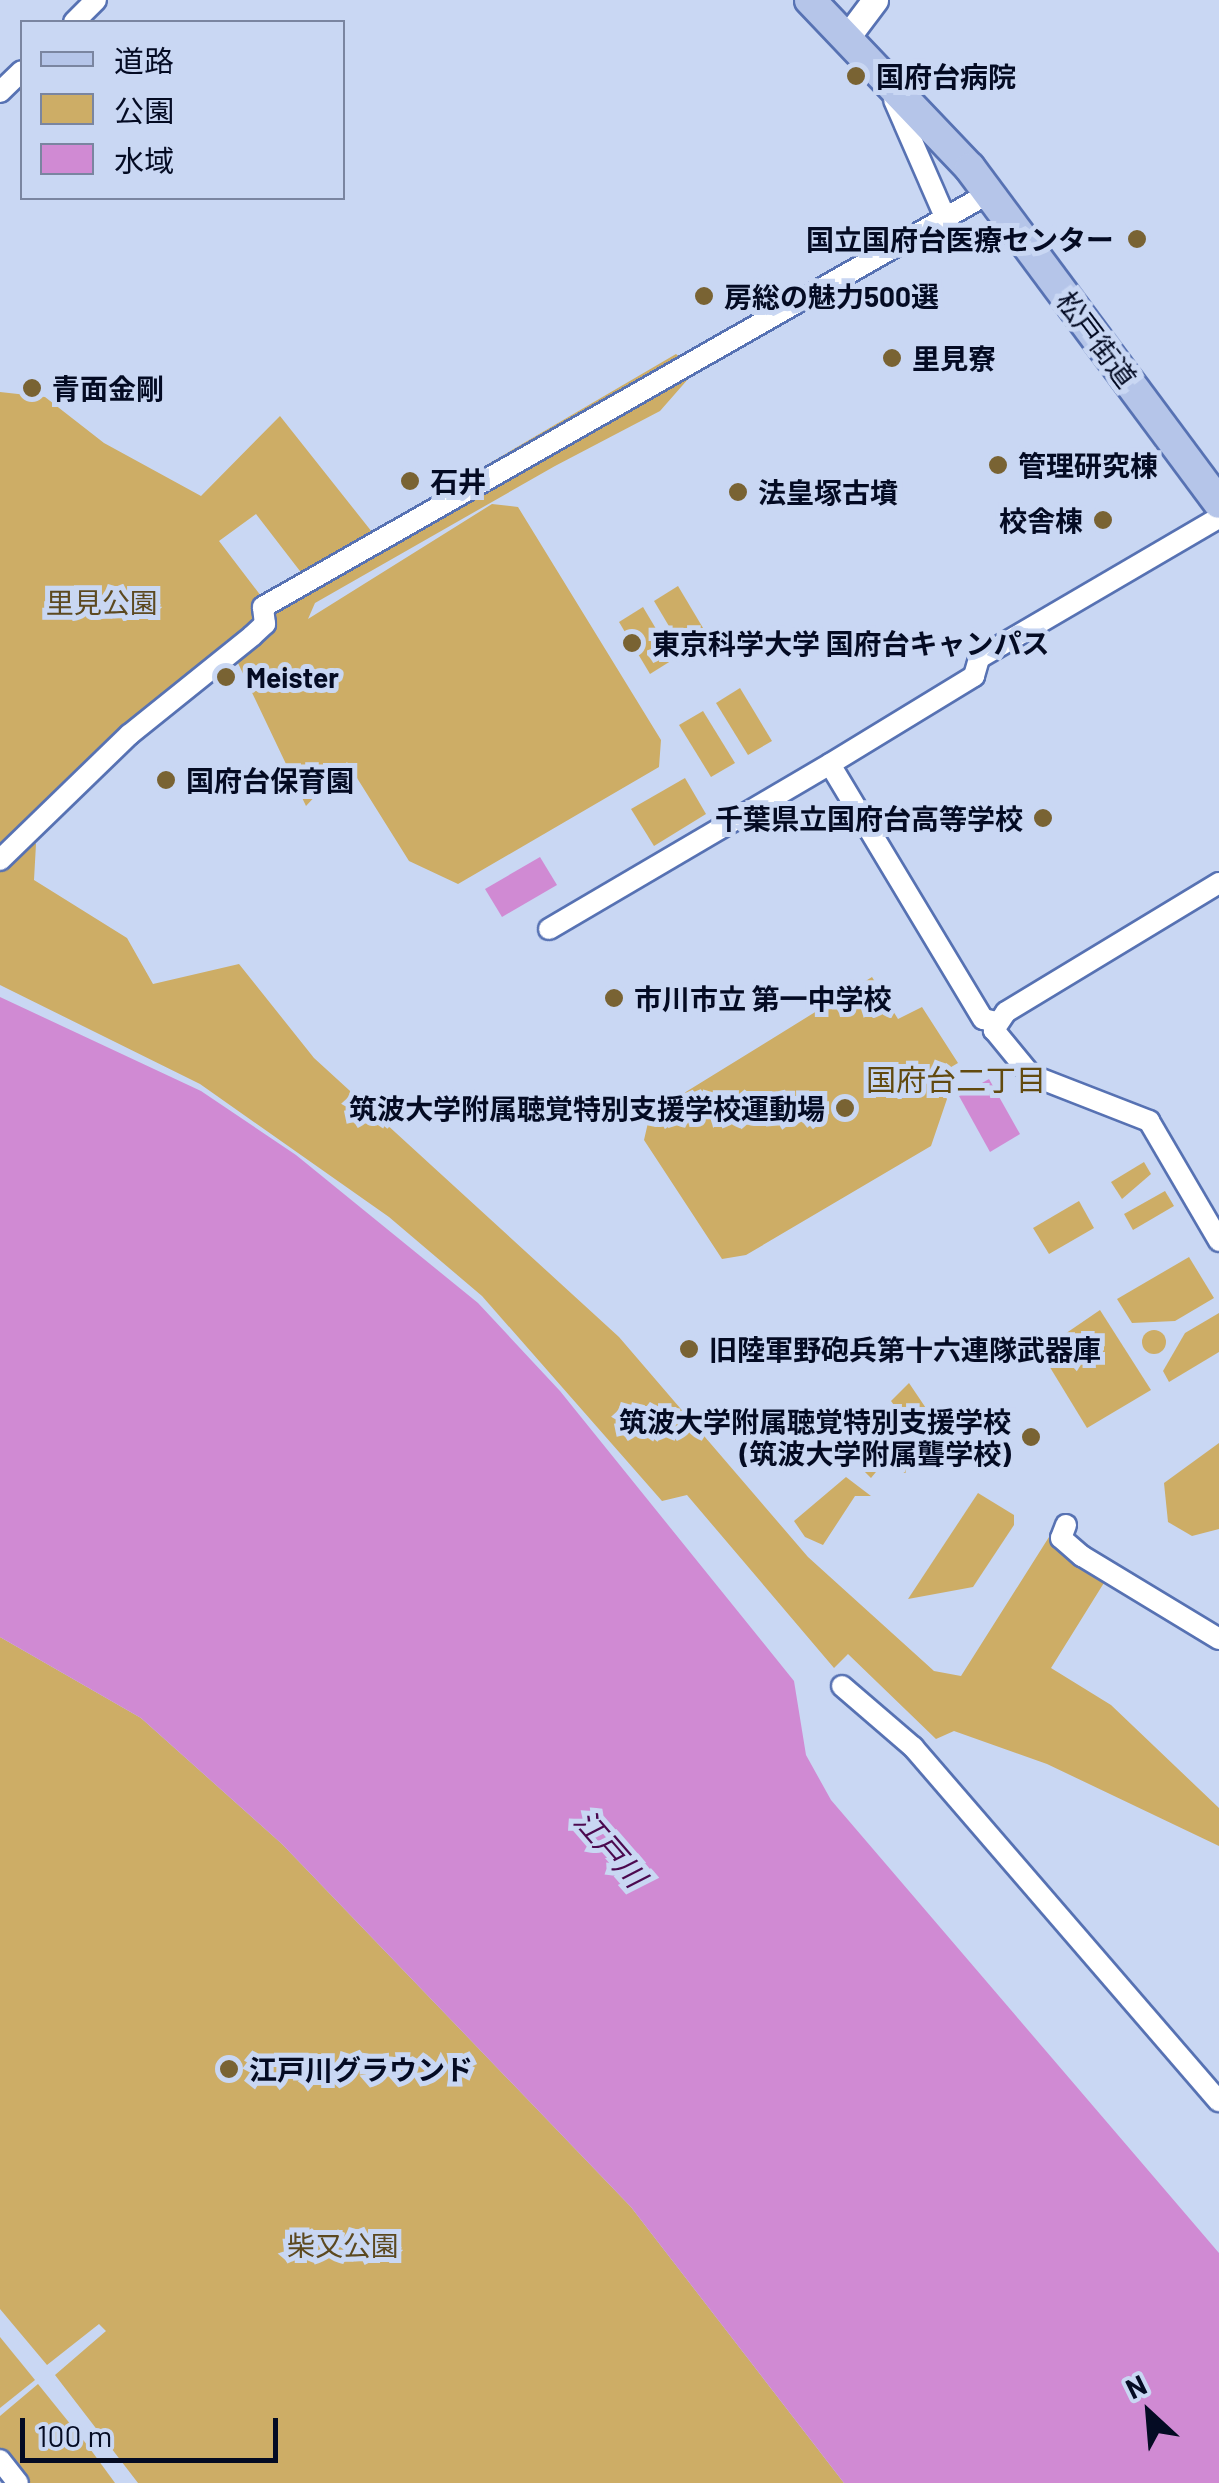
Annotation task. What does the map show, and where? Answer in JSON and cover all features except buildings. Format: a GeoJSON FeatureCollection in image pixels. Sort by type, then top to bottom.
{"type":"FeatureCollection","features":[{"type":"Feature","properties":{"kind":"main road","name":"松戸街道"},"geometry":{"type":"LineString","coordinates":[[810,0],[856,44],[989,193],[1219,503]]}},
{"type":"Feature","properties":{"kind":"street"},"geometry":{"type":"LineString","coordinates":[[76,20],[96,0]]}},
{"type":"Feature","properties":{"kind":"street"},"geometry":{"type":"LineString","coordinates":[[874,0],[856,44],[917,140],[943,212]]}},
{"type":"Feature","properties":{"kind":"street"},"geometry":{"type":"LineString","coordinates":[[0,92],[20,73]]}},
{"type":"Feature","properties":{"kind":"street"},"geometry":{"type":"LineString","coordinates":[[0,860],[129,735],[264,624],[263,607],[943,212],[989,193]]}},
{"type":"Feature","properties":{"kind":"street"},"geometry":{"type":"LineString","coordinates":[[549,929],[974,676],[979,658],[1219,518]]}},
{"type":"Feature","properties":{"kind":"street"},"geometry":{"type":"LineString","coordinates":[[830,764],[983,1018],[996,1022],[1219,883]]}},
{"type":"Feature","properties":{"kind":"street"},"geometry":{"type":"LineString","coordinates":[[996,1022],[1000,1045],[1031,1075],[1150,1120],[1219,1241]]}},
{"type":"Feature","properties":{"kind":"street"},"geometry":{"type":"LineString","coordinates":[[1066,1524],[1061,1538],[1082,1556],[1219,1638]]}},
{"type":"Feature","properties":{"kind":"street"},"geometry":{"type":"LineString","coordinates":[[842,1686],[913,1747],[1219,2101]]}},
{"type":"Feature","properties":{"kind":"street"},"geometry":{"type":"LineString","coordinates":[[0,2460],[18,2483]]}},
{"type":"Feature","properties":{"kind":"green space","name":"里見公園"},"geometry":{"type":"Polygon","coordinates":[[[676,354],[696,370],[660,411],[555,466],[315,603],[308,619],[492,504],[518,507],[661,740],[659,767],[458,884],[409,861],[347,762],[306,806],[227,640],[18,826],[36,844],[34,880],[127,938],[153,984],[239,964],[314,1058],[619,1337],[808,1557],[934,1671],[961,1676],[1049,1537],[1107,1578],[1051,1668],[1111,1705],[1219,1808],[1219,1846],[1047,1764],[954,1731],[936,1739],[848,1654],[834,1668],[687,1495],[662,1501],[482,1296],[389,1217],[200,1084],[0,985],[0,392],[45,397],[104,443],[201,496],[280,416],[372,532],[676,354]],[[256,514],[219,541],[261,596],[303,575],[256,514]]]}},
{"type":"Feature","properties":{"kind":"green space"},"geometry":{"type":"Polygon","coordinates":[[[678,586],[709,638],[685,653],[654,601],[678,586]]]}},
{"type":"Feature","properties":{"kind":"green space"},"geometry":{"type":"Polygon","coordinates":[[[643,607],[674,659],[650,674],[619,622],[643,607]]]}},
{"type":"Feature","properties":{"kind":"green space"},"geometry":{"type":"Polygon","coordinates":[[[740,688],[772,741],[748,755],[716,703],[740,688]]]}},
{"type":"Feature","properties":{"kind":"green space"},"geometry":{"type":"Polygon","coordinates":[[[703,711],[735,763],[711,777],[679,725],[703,711]]]}},
{"type":"Feature","properties":{"kind":"green space"},"geometry":{"type":"Polygon","coordinates":[[[685,778],[706,814],[654,846],[631,809],[685,778]]]}},
{"type":"Feature","properties":{"kind":"green space","name":"筑波大学附属聴覚特別支援学校運動場"},"geometry":{"type":"Polygon","coordinates":[[[872,977],[898,1019],[922,1007],[958,1063],[934,1077],[947,1099],[931,1146],[746,1255],[722,1259],[644,1140],[650,1114],[872,977]]]}},
{"type":"Feature","properties":{"kind":"green space"},"geometry":{"type":"Polygon","coordinates":[[[1144,1162],[1151,1174],[1122,1199],[1111,1182],[1144,1162]]]}},
{"type":"Feature","properties":{"kind":"green space"},"geometry":{"type":"Polygon","coordinates":[[[1165,1191],[1174,1206],[1133,1230],[1124,1214],[1165,1191]]]}},
{"type":"Feature","properties":{"kind":"green space"},"geometry":{"type":"Polygon","coordinates":[[[1079,1201],[1094,1228],[1049,1254],[1033,1228],[1079,1201]]]}},
{"type":"Feature","properties":{"kind":"green space"},"geometry":{"type":"Polygon","coordinates":[[[1189,1257],[1214,1298],[1175,1321],[1132,1323],[1117,1299],[1189,1257]]]}},
{"type":"Feature","properties":{"kind":"green space"},"geometry":{"type":"Polygon","coordinates":[[[1100,1310],[1151,1390],[1087,1428],[1040,1351],[1100,1310]]]}},
{"type":"Feature","properties":{"kind":"green space"},"geometry":{"type":"Polygon","coordinates":[[[1219,1313],[1219,1352],[1169,1382],[1163,1371],[1185,1333],[1219,1313]]]}},
{"type":"Feature","properties":{"kind":"green space"},"geometry":{"type":"Polygon","coordinates":[[[1154,1330],[1163,1333],[1163,1351],[1154,1354],[1145,1351],[1142,1342],[1145,1333],[1154,1330]]]}},
{"type":"Feature","properties":{"kind":"green space"},"geometry":{"type":"Polygon","coordinates":[[[909,1383],[936,1423],[947,1418],[956,1434],[905,1473],[885,1461],[871,1478],[859,1466],[907,1423],[891,1401],[909,1383]]]}},
{"type":"Feature","properties":{"kind":"green space"},"geometry":{"type":"Polygon","coordinates":[[[1219,1443],[1219,1529],[1192,1536],[1168,1522],[1164,1483],[1219,1443]]]}},
{"type":"Feature","properties":{"kind":"green space"},"geometry":{"type":"Polygon","coordinates":[[[846,1477],[871,1496],[855,1496],[823,1545],[805,1537],[794,1521],[846,1477]]]}},
{"type":"Feature","properties":{"kind":"green space"},"geometry":{"type":"Polygon","coordinates":[[[978,1493],[1014,1515],[1014,1525],[973,1587],[908,1599],[978,1493]]]}},
{"type":"Feature","properties":{"kind":"green space","name":"柴又公園"},"geometry":{"type":"Polygon","coordinates":[[[0,1637],[141,1718],[282,1844],[631,2207],[844,2483],[138,2483],[55,2375],[106,2331],[99,2324],[47,2365],[0,2309],[0,1637]]]}},
{"type":"Feature","properties":{"kind":"green space"},"geometry":{"type":"Polygon","coordinates":[[[0,2337],[35,2380],[0,2408],[0,2337]]]}},
{"type":"Feature","properties":{"kind":"green space"},"geometry":{"type":"Polygon","coordinates":[[[38,2384],[115,2483],[26,2483],[0,2450],[0,2416],[38,2384]]]}},
{"type":"Feature","properties":{"kind":"water"},"geometry":{"type":"Polygon","coordinates":[[[540,857],[557,885],[502,917],[485,889],[540,857]]]}},
{"type":"Feature","properties":{"kind":"water","name":"江戸川"},"geometry":{"type":"Polygon","coordinates":[[[0,997],[201,1091],[296,1155],[478,1303],[560,1391],[794,1681],[806,1755],[831,1800],[1219,2253],[1219,2483],[844,2483],[631,2207],[282,1844],[141,1718],[0,1637],[0,997]]]}},
{"type":"Feature","properties":{"kind":"water"},"geometry":{"type":"Polygon","coordinates":[[[989,1079],[1020,1134],[990,1152],[959,1096],[989,1079]]]}},
{"type":"Feature","properties":{"kind":"place","name":"国府台病院"},"geometry":{"type":"Point","coordinates":[856,76]}},
{"type":"Feature","properties":{"kind":"place","name":"国立国府台医療センター"},"geometry":{"type":"Point","coordinates":[1137,239]}},
{"type":"Feature","properties":{"kind":"place","name":"房総の魅力500選"},"geometry":{"type":"Point","coordinates":[704,296]}},
{"type":"Feature","properties":{"kind":"place","name":"里見寮"},"geometry":{"type":"Point","coordinates":[892,358]}},
{"type":"Feature","properties":{"kind":"place","name":"青面金剛"},"geometry":{"type":"Point","coordinates":[32,388]}},
{"type":"Feature","properties":{"kind":"place","name":"管理研究棟"},"geometry":{"type":"Point","coordinates":[998,465]}},
{"type":"Feature","properties":{"kind":"place","name":"石井"},"geometry":{"type":"Point","coordinates":[410,481]}},
{"type":"Feature","properties":{"kind":"place","name":"法皇塚古墳"},"geometry":{"type":"Point","coordinates":[738,492]}},
{"type":"Feature","properties":{"kind":"place","name":"校舎棟"},"geometry":{"type":"Point","coordinates":[1103,520]}},
{"type":"Feature","properties":{"kind":"place","name":"東京科学大学 国府台キャンパス"},"geometry":{"type":"Point","coordinates":[632,643]}},
{"type":"Feature","properties":{"kind":"place","name":"Meister"},"geometry":{"type":"Point","coordinates":[226,677]}},
{"type":"Feature","properties":{"kind":"place","name":"国府台保育園"},"geometry":{"type":"Point","coordinates":[166,780]}},
{"type":"Feature","properties":{"kind":"place","name":"千葉県立国府台高等学校"},"geometry":{"type":"Point","coordinates":[1043,818]}},
{"type":"Feature","properties":{"kind":"place","name":"市川市立 第一中学校"},"geometry":{"type":"Point","coordinates":[614,998]}},
{"type":"Feature","properties":{"kind":"place","name":"筑波大学附属聴覚特別支援学校運動場"},"geometry":{"type":"Point","coordinates":[845,1108]}},
{"type":"Feature","properties":{"kind":"place","name":"旧陸軍野砲兵第十六連隊武器庫"},"geometry":{"type":"Point","coordinates":[689,1349]}},
{"type":"Feature","properties":{"kind":"place","name":"筑波大学附属聴覚特別支援学校 (筑波大学附属聾学校)"},"geometry":{"type":"Point","coordinates":[1031,1437]}},
{"type":"Feature","properties":{"kind":"place","name":"江戸川グラウンド"},"geometry":{"type":"Point","coordinates":[229,2069]}},
{"type":"Feature","properties":{"kind":"district","name":"国府台二丁目"},"geometry":{"type":"Point","coordinates":[956,1079]}}]}
